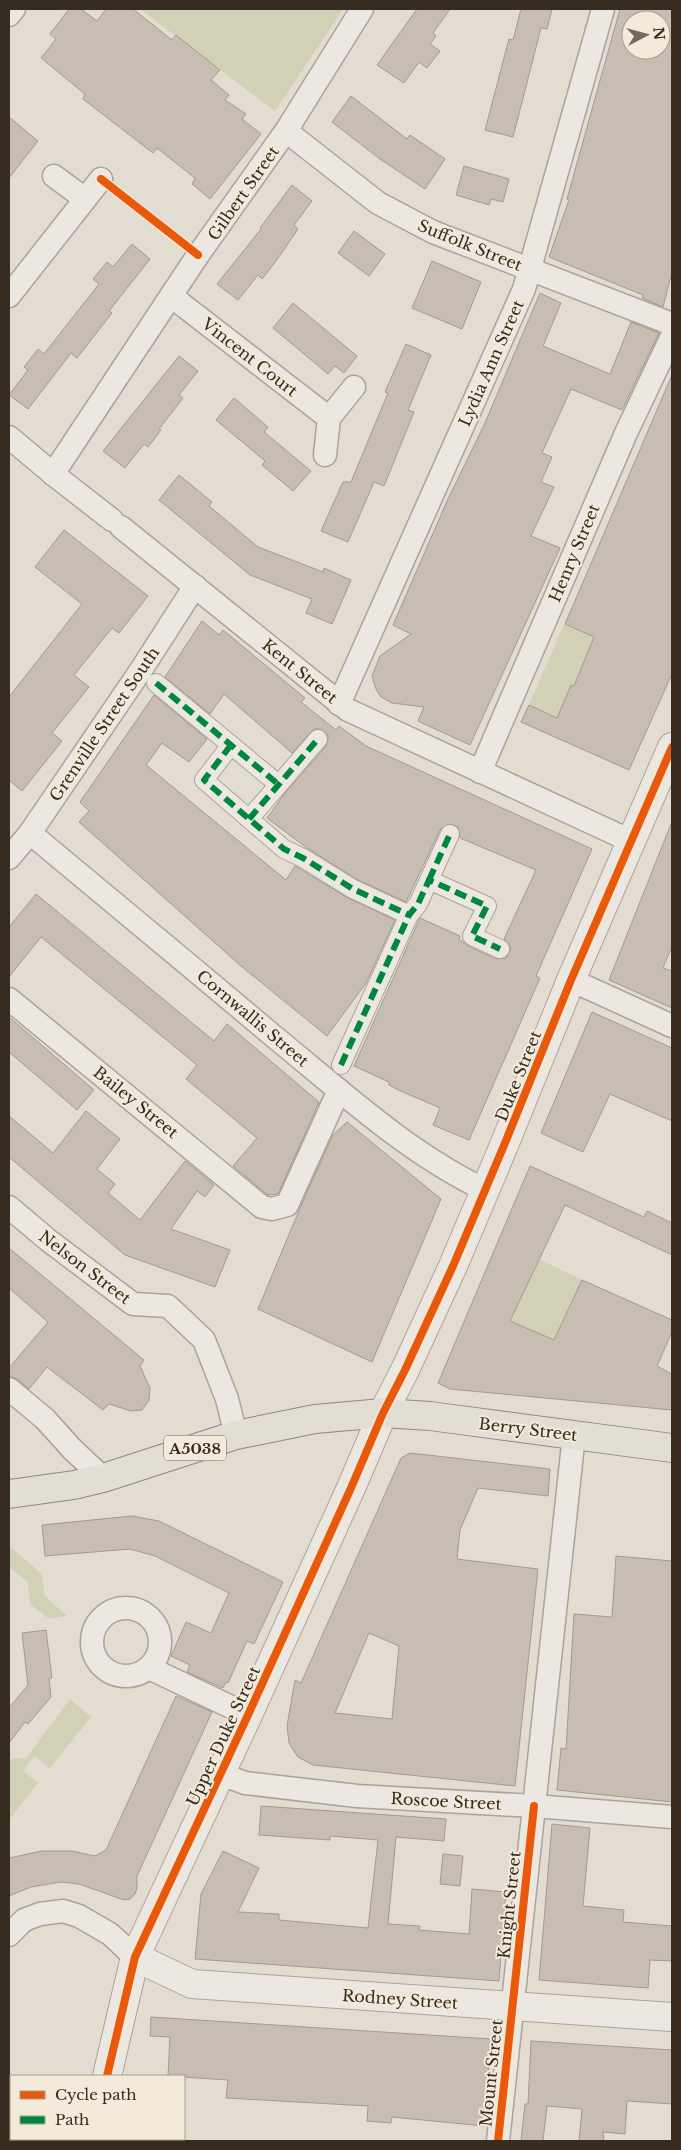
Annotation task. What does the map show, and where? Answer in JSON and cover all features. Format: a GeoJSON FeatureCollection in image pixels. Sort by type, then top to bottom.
{"type":"FeatureCollection","features":[{"type":"Feature","properties":{"kind":"main road","name":"Berry Street"},"geometry":{"type":"LineString","coordinates":[[383,1413],[430,1416],[672,1448]]}},
{"type":"Feature","properties":{"kind":"main road","name":"A5038"},"geometry":{"type":"LineString","coordinates":[[9,1494],[74,1485],[103,1478],[236,1435],[315,1418],[383,1413]]}},
{"type":"Feature","properties":{"kind":"street"},"geometry":{"type":"LineString","coordinates":[[9,15],[14,9]]}},
{"type":"Feature","properties":{"kind":"street","name":"Gilbert Street"},"geometry":{"type":"LineString","coordinates":[[53,474],[171,296],[286,131],[362,9]]}},
{"type":"Feature","properties":{"kind":"street","name":"Lydia Ann Street"},"geometry":{"type":"LineString","coordinates":[[339,704],[524,289],[603,9]]}},
{"type":"Feature","properties":{"kind":"street","name":"Suffolk Street"},"geometry":{"type":"LineString","coordinates":[[286,131],[378,203],[407,219],[433,232],[672,324]]}},
{"type":"Feature","properties":{"kind":"street"},"geometry":{"type":"LineString","coordinates":[[54,176],[85,199]]}},
{"type":"Feature","properties":{"kind":"street"},"geometry":{"type":"LineString","coordinates":[[9,296],[102,179]]}},
{"type":"Feature","properties":{"kind":"street","name":"Vincent Court"},"geometry":{"type":"LineString","coordinates":[[171,296],[329,418]]}},
{"type":"Feature","properties":{"kind":"street","name":"Henry Street"},"geometry":{"type":"LineString","coordinates":[[480,772],[626,433],[672,336]]}},
{"type":"Feature","properties":{"kind":"street"},"geometry":{"type":"LineString","coordinates":[[325,455],[329,418],[354,387]]}},
{"type":"Feature","properties":{"kind":"street","name":"Kent Street"},"geometry":{"type":"LineString","coordinates":[[9,437],[339,704],[480,772],[631,841]]}},
{"type":"Feature","properties":{"kind":"street","name":"Grenville Street South"},"geometry":{"type":"LineString","coordinates":[[9,858],[30,832],[141,670],[195,586]]}},
{"type":"Feature","properties":{"kind":"street"},"geometry":{"type":"LineString","coordinates":[[156,683],[278,784]]}},
{"type":"Feature","properties":{"kind":"street"},"geometry":{"type":"LineString","coordinates":[[249,819],[318,739]]}},
{"type":"Feature","properties":{"kind":"street"},"geometry":{"type":"LineString","coordinates":[[231,745],[204,780],[284,849],[303,858],[354,889],[409,915]]}},
{"type":"Feature","properties":{"kind":"street","name":"Duke Street"},"geometry":{"type":"LineString","coordinates":[[383,1413],[429,1318],[485,1190],[571,980],[672,747]]}},
{"type":"Feature","properties":{"kind":"street","name":"Cornwallis Street"},"geometry":{"type":"LineString","coordinates":[[30,832],[339,1090],[425,1157],[456,1176],[485,1190]]}},
{"type":"Feature","properties":{"kind":"street"},"geometry":{"type":"LineString","coordinates":[[341,1065],[409,915],[418,904],[450,834]]}},
{"type":"Feature","properties":{"kind":"street"},"geometry":{"type":"LineString","coordinates":[[430,880],[486,906],[472,936],[500,950]]}},
{"type":"Feature","properties":{"kind":"street"},"geometry":{"type":"LineString","coordinates":[[571,980],[672,1026]]}},
{"type":"Feature","properties":{"kind":"street","name":"Bailey Street"},"geometry":{"type":"LineString","coordinates":[[9,999],[262,1207],[272,1209],[287,1205],[339,1090]]}},
{"type":"Feature","properties":{"kind":"street","name":"Nelson Street"},"geometry":{"type":"LineString","coordinates":[[9,1207],[48,1240],[133,1304],[168,1306],[204,1340],[227,1399],[236,1435]]}},
{"type":"Feature","properties":{"kind":"street"},"geometry":{"type":"LineString","coordinates":[[9,1390],[45,1419],[73,1450],[103,1478]]}},
{"type":"Feature","properties":{"kind":"street","name":"Upper Duke Street"},"geometry":{"type":"LineString","coordinates":[[107,2075],[135,1957],[248,1715],[383,1413]]}},
{"type":"Feature","properties":{"kind":"street","name":"Knight Street"},"geometry":{"type":"LineString","coordinates":[[512,2007],[574,1435]]}},
{"type":"Feature","properties":{"kind":"street"},"geometry":{"type":"LineString","coordinates":[[149,1668],[248,1715]]}},
{"type":"Feature","properties":{"kind":"street","name":"Roscoe Street"},"geometry":{"type":"LineString","coordinates":[[221,1774],[245,1783],[357,1796],[534,1806],[672,1817]]}},
{"type":"Feature","properties":{"kind":"street"},"geometry":{"type":"LineString","coordinates":[[9,1935],[24,1920],[40,1914],[63,1911],[79,1916],[110,1934],[135,1957]]}},
{"type":"Feature","properties":{"kind":"street","name":"Rodney Street"},"geometry":{"type":"LineString","coordinates":[[135,1957],[192,1984],[672,2017]]}},
{"type":"Feature","properties":{"kind":"street","name":"Mount Street"},"geometry":{"type":"LineString","coordinates":[[498,2141],[512,2007]]}},
{"type":"Feature","properties":{"kind":"green space"},"geometry":{"type":"Polygon","coordinates":[[[140,9],[343,9],[275,111],[140,9]]]}},
{"type":"Feature","properties":{"kind":"green space"},"geometry":{"type":"Polygon","coordinates":[[[564,624],[594,637],[575,687],[571,685],[565,699],[597,735],[529,705],[564,624]]]}},
{"type":"Feature","properties":{"kind":"green space"},"geometry":{"type":"Polygon","coordinates":[[[539,1259],[582,1280],[567,1312],[662,1355],[650,1383],[510,1321],[539,1259]]]}},
{"type":"Feature","properties":{"kind":"green space"},"geometry":{"type":"Polygon","coordinates":[[[9,1546],[42,1574],[44,1595],[67,1616],[49,1619],[30,1604],[28,1582],[9,1567],[9,1546]]]}},
{"type":"Feature","properties":{"kind":"green space"},"geometry":{"type":"Polygon","coordinates":[[[70,1699],[91,1717],[50,1768],[34,1756],[23,1771],[38,1783],[9,1820],[9,1759],[26,1758],[70,1699]]]}},
{"type":"Feature","properties":{"kind":"building"},"geometry":{"type":"Polygon","coordinates":[[[69,9],[81,9],[97,21],[106,9],[133,9],[172,40],[176,35],[220,70],[211,80],[229,95],[225,100],[246,114],[242,119],[261,134],[210,199],[192,184],[195,178],[157,148],[153,153],[83,99],[85,94],[41,58],[56,39],[50,34],[69,9]]]}},
{"type":"Feature","properties":{"kind":"building"},"geometry":{"type":"Polygon","coordinates":[[[417,9],[450,9],[433,33],[436,36],[430,44],[440,51],[427,68],[419,62],[404,83],[377,65],[417,9]]]}},
{"type":"Feature","properties":{"kind":"building"},"geometry":{"type":"Polygon","coordinates":[[[521,9],[552,9],[547,29],[541,28],[513,137],[485,130],[509,39],[513,40],[521,9]]]}},
{"type":"Feature","properties":{"kind":"building"},"geometry":{"type":"Polygon","coordinates":[[[620,9],[672,9],[672,272],[663,307],[642,298],[643,295],[549,257],[569,200],[567,199],[620,9]]]}},
{"type":"Feature","properties":{"kind":"building"},"geometry":{"type":"Polygon","coordinates":[[[351,96],[407,139],[410,135],[445,159],[425,189],[380,159],[332,122],[351,96]]]}},
{"type":"Feature","properties":{"kind":"building"},"geometry":{"type":"Polygon","coordinates":[[[9,117],[38,141],[9,178],[9,117]]]}},
{"type":"Feature","properties":{"kind":"building"},"geometry":{"type":"Polygon","coordinates":[[[464,166],[509,179],[503,202],[491,199],[489,205],[456,195],[464,166]]]}},
{"type":"Feature","properties":{"kind":"building"},"geometry":{"type":"Polygon","coordinates":[[[292,185],[312,201],[294,225],[298,229],[276,261],[262,279],[258,275],[238,300],[217,284],[261,229],[292,185]]]}},
{"type":"Feature","properties":{"kind":"building"},"geometry":{"type":"Polygon","coordinates":[[[354,231],[385,254],[369,276],[338,253],[354,231]]]}},
{"type":"Feature","properties":{"kind":"building"},"geometry":{"type":"Polygon","coordinates":[[[132,244],[150,259],[109,311],[112,313],[77,358],[71,353],[28,409],[9,395],[28,370],[24,367],[38,349],[44,354],[99,284],[93,279],[107,262],[113,267],[132,244]]]}},
{"type":"Feature","properties":{"kind":"building"},"geometry":{"type":"Polygon","coordinates":[[[432,261],[481,282],[462,329],[412,308],[432,261]]]}},
{"type":"Feature","properties":{"kind":"building"},"geometry":{"type":"Polygon","coordinates":[[[540,293],[561,303],[543,346],[610,374],[631,322],[659,333],[622,410],[571,389],[542,453],[552,457],[541,482],[554,487],[531,536],[560,548],[470,745],[418,721],[424,707],[392,703],[381,697],[372,676],[380,656],[411,634],[393,625],[448,499],[485,423],[540,293]]]}},
{"type":"Feature","properties":{"kind":"building"},"geometry":{"type":"Polygon","coordinates":[[[293,303],[357,356],[344,373],[335,366],[328,374],[273,328],[293,303]]]}},
{"type":"Feature","properties":{"kind":"building"},"geometry":{"type":"Polygon","coordinates":[[[406,344],[431,355],[408,410],[414,412],[384,486],[374,482],[348,542],[321,531],[343,482],[351,482],[388,393],[385,392],[406,344]]]}},
{"type":"Feature","properties":{"kind":"building"},"geometry":{"type":"Polygon","coordinates":[[[179,356],[198,371],[179,395],[183,398],[159,429],[161,430],[148,447],[144,444],[125,468],[103,451],[179,356]]]}},
{"type":"Feature","properties":{"kind":"building"},"geometry":{"type":"Polygon","coordinates":[[[672,375],[672,674],[629,770],[521,722],[529,705],[557,718],[571,685],[574,686],[594,637],[565,624],[672,375]]]}},
{"type":"Feature","properties":{"kind":"building"},"geometry":{"type":"Polygon","coordinates":[[[234,398],[268,427],[264,432],[311,471],[293,491],[262,465],[265,461],[216,420],[234,398]]]}},
{"type":"Feature","properties":{"kind":"building"},"geometry":{"type":"Polygon","coordinates":[[[179,475],[212,502],[209,506],[258,547],[323,572],[324,568],[351,580],[332,624],[306,613],[312,599],[250,575],[159,500],[179,475]]]}},
{"type":"Feature","properties":{"kind":"building"},"geometry":{"type":"Polygon","coordinates":[[[64,530],[148,596],[119,633],[112,628],[74,675],[89,687],[52,733],[62,741],[22,791],[9,780],[9,697],[82,604],[35,567],[64,530]]]}},
{"type":"Feature","properties":{"kind":"building"},"geometry":{"type":"Polygon","coordinates":[[[202,621],[219,635],[223,630],[305,698],[301,702],[336,730],[339,726],[366,746],[592,849],[536,976],[540,978],[469,1140],[433,1125],[440,1108],[396,1089],[389,1085],[389,1082],[354,1066],[420,918],[460,936],[459,939],[468,946],[496,959],[506,958],[511,949],[509,943],[504,939],[536,870],[460,838],[458,827],[449,824],[440,830],[406,902],[358,880],[307,848],[267,818],[285,793],[326,746],[328,735],[320,729],[314,729],[292,753],[224,694],[210,714],[165,677],[202,621]]]}},
{"type":"Feature","properties":{"kind":"building"},"geometry":{"type":"Polygon","coordinates":[[[154,695],[207,739],[189,762],[162,743],[146,765],[286,880],[295,866],[348,898],[395,920],[366,983],[327,1036],[241,966],[79,822],[89,811],[80,802],[154,695]]]}},
{"type":"Feature","properties":{"kind":"building"},"geometry":{"type":"Polygon","coordinates":[[[671,824],[672,946],[663,968],[672,971],[672,1008],[609,980],[671,824]]]}},
{"type":"Feature","properties":{"kind":"building"},"geometry":{"type":"Polygon","coordinates":[[[36,894],[214,1041],[227,1024],[319,1102],[278,1194],[268,1195],[233,1166],[257,1138],[186,1079],[197,1065],[41,937],[9,977],[9,927],[36,894]]]}},
{"type":"Feature","properties":{"kind":"building"},"geometry":{"type":"Polygon","coordinates":[[[592,1012],[672,1048],[672,1121],[610,1094],[583,1152],[541,1133],[592,1012]]]}},
{"type":"Feature","properties":{"kind":"building"},"geometry":{"type":"Polygon","coordinates":[[[9,1017],[94,1090],[77,1110],[9,1052],[9,1017]]]}},
{"type":"Feature","properties":{"kind":"building"},"geometry":{"type":"Polygon","coordinates":[[[86,1111],[120,1139],[97,1169],[115,1184],[108,1193],[140,1220],[185,1161],[214,1185],[205,1197],[197,1191],[171,1229],[230,1250],[215,1287],[125,1255],[9,1157],[9,1116],[53,1153],[86,1111]]]}},
{"type":"Feature","properties":{"kind":"building"},"geometry":{"type":"Polygon","coordinates":[[[347,1122],[441,1199],[372,1362],[258,1309],[333,1135],[347,1122]]]}},
{"type":"Feature","properties":{"kind":"building"},"geometry":{"type":"Polygon","coordinates":[[[530,1166],[644,1217],[647,1211],[672,1223],[672,1255],[565,1205],[510,1321],[554,1340],[582,1280],[672,1320],[672,1332],[657,1366],[672,1374],[672,1410],[450,1389],[438,1383],[530,1166]]]}},
{"type":"Feature","properties":{"kind":"building"},"geometry":{"type":"Polygon","coordinates":[[[9,1248],[144,1360],[140,1366],[150,1388],[149,1400],[142,1410],[131,1411],[109,1404],[103,1410],[47,1367],[29,1389],[17,1379],[9,1376],[9,1368],[48,1322],[9,1288],[9,1248]]]}},
{"type":"Feature","properties":{"kind":"building"},"geometry":{"type":"Polygon","coordinates":[[[410,1453],[550,1469],[548,1496],[478,1488],[460,1530],[457,1559],[538,1569],[515,1786],[313,1765],[298,1757],[289,1743],[287,1726],[295,1680],[301,1683],[401,1458],[410,1453]],[[369,1633],[335,1713],[392,1719],[399,1646],[369,1633]]]}},
{"type":"Feature","properties":{"kind":"building"},"geometry":{"type":"Polygon","coordinates":[[[132,1516],[159,1521],[283,1582],[254,1644],[247,1641],[228,1683],[226,1682],[223,1688],[187,1672],[190,1665],[171,1656],[186,1622],[211,1633],[229,1593],[155,1556],[130,1549],[45,1556],[42,1525],[132,1516]]]}},
{"type":"Feature","properties":{"kind":"building"},"geometry":{"type":"Polygon","coordinates":[[[616,1556],[672,1561],[672,1802],[557,1790],[561,1748],[566,1749],[574,1614],[612,1617],[616,1556]]]}},
{"type":"Feature","properties":{"kind":"building"},"geometry":{"type":"Polygon","coordinates":[[[46,1630],[52,1678],[49,1678],[51,1697],[28,1724],[25,1722],[9,1743],[9,1708],[28,1685],[22,1633],[46,1630]]]}},
{"type":"Feature","properties":{"kind":"building"},"geometry":{"type":"Polygon","coordinates":[[[176,1696],[212,1712],[137,1876],[135,1894],[130,1899],[124,1900],[79,1884],[61,1882],[31,1887],[9,1896],[9,1858],[42,1851],[72,1851],[95,1856],[106,1850],[176,1696]]]}},
{"type":"Feature","properties":{"kind":"building"},"geometry":{"type":"Polygon","coordinates":[[[261,1806],[446,1819],[444,1841],[396,1837],[388,1924],[420,1926],[419,1930],[469,1934],[472,1889],[506,1892],[499,1981],[195,1959],[201,1894],[223,1851],[259,1868],[238,1912],[279,1914],[279,1920],[368,1928],[378,1840],[330,1836],[330,1840],[259,1835],[261,1806]]]}},
{"type":"Feature","properties":{"kind":"building"},"geometry":{"type":"Polygon","coordinates":[[[552,1824],[590,1828],[583,1906],[624,1910],[623,1922],[672,1926],[672,1961],[650,1960],[648,1988],[539,1980],[552,1824]]]}},
{"type":"Feature","properties":{"kind":"building"},"geometry":{"type":"Polygon","coordinates":[[[443,1854],[463,1856],[460,1886],[440,1884],[443,1854]]]}},
{"type":"Feature","properties":{"kind":"building"},"geometry":{"type":"Polygon","coordinates":[[[151,2017],[491,2039],[484,2126],[392,2117],[391,2123],[367,2121],[368,2106],[226,2098],[228,2080],[168,2075],[170,2037],[150,2036],[151,2017]]]}},
{"type":"Feature","properties":{"kind":"building"},"geometry":{"type":"Polygon","coordinates":[[[531,2041],[672,2050],[672,2104],[627,2101],[625,2134],[603,2132],[604,2141],[579,2141],[582,2109],[547,2106],[543,2141],[521,2141],[525,2104],[528,2104],[531,2041]]]}},
{"type":"Feature","properties":{"kind":"marked path"},"geometry":{"type":"LineString","coordinates":[[156,683],[278,784]]}},
{"type":"Feature","properties":{"kind":"marked path"},"geometry":{"type":"LineString","coordinates":[[249,819],[318,739]]}},
{"type":"Feature","properties":{"kind":"marked path"},"geometry":{"type":"LineString","coordinates":[[231,745],[204,780],[284,849],[303,858],[353,889],[409,915]]}},
{"type":"Feature","properties":{"kind":"marked path"},"geometry":{"type":"LineString","coordinates":[[429,880],[450,834]]}},
{"type":"Feature","properties":{"kind":"marked path"},"geometry":{"type":"LineString","coordinates":[[341,1065],[409,915],[418,904],[429,880],[487,906],[472,936],[500,949]]}},
{"type":"Feature","properties":{"kind":"cycle path"},"geometry":{"type":"LineString","coordinates":[[101,179],[198,255]]}},
{"type":"Feature","properties":{"kind":"cycle path"},"geometry":{"type":"LineString","coordinates":[[107,2075],[135,1957],[248,1715],[383,1413],[453,1266],[571,980],[672,747]]}},
{"type":"Feature","properties":{"kind":"cycle path"},"geometry":{"type":"LineString","coordinates":[[498,2141],[534,1806]]}}]}
